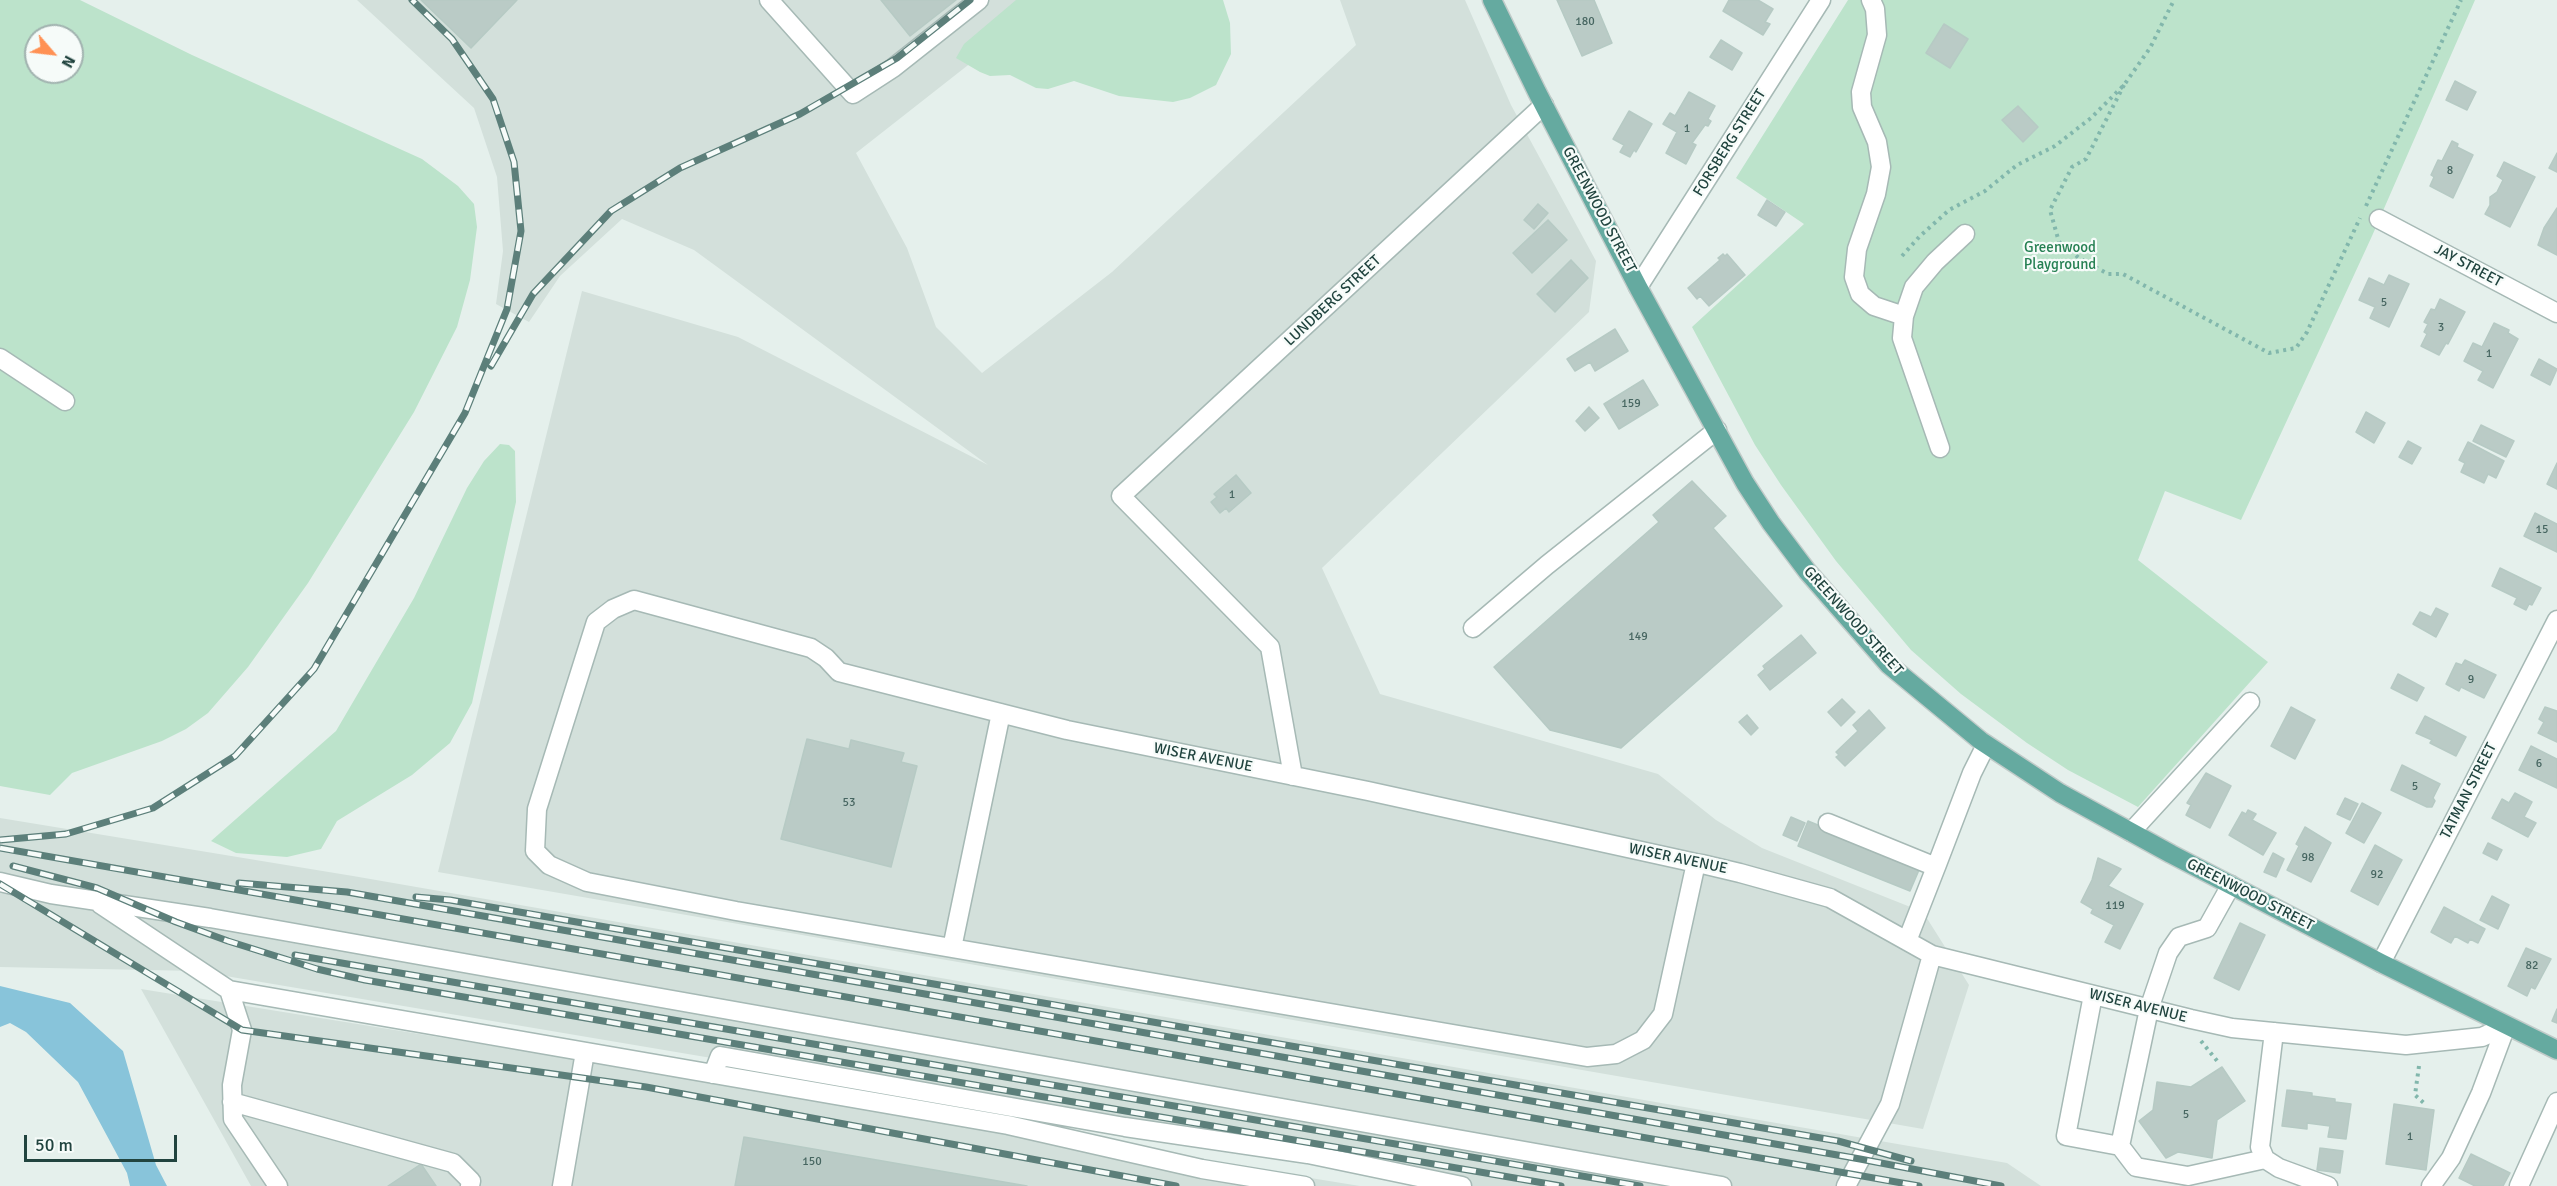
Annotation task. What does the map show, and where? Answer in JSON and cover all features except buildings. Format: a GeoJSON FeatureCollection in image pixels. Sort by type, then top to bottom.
{"type":"FeatureCollection","features":[{"type":"Feature","properties":{"kind":"main road","name":"GREENWOOD STREET"},"geometry":{"type":"LineString","coordinates":[[1492,0],[1638,287],[1770,523],[1839,610],[1889,665],[1986,745],[2061,793],[2381,963],[2557,1050]]}},
{"type":"Feature","properties":{"kind":"street"},"geometry":{"type":"LineString","coordinates":[[769,0],[853,94],[893,68],[980,0]]}},
{"type":"Feature","properties":{"kind":"street","name":"FORSBERG STREET"},"geometry":{"type":"LineString","coordinates":[[1638,287],[1821,0]]}},
{"type":"Feature","properties":{"kind":"street"},"geometry":{"type":"LineString","coordinates":[[1871,0],[1875,9],[1877,35],[1861,93],[1862,107],[1877,142],[1881,167],[1876,194],[1857,249],[1854,277],[1860,294],[1874,306],[1904,316]]}},
{"type":"Feature","properties":{"kind":"street","name":"LUNDBERG STREET"},"geometry":{"type":"LineString","coordinates":[[1293,776],[1270,647],[1121,496],[1544,105]]}},
{"type":"Feature","properties":{"kind":"street","name":"JAY STREET"},"geometry":{"type":"LineString","coordinates":[[2379,219],[2557,313]]}},
{"type":"Feature","properties":{"kind":"street"},"geometry":{"type":"LineString","coordinates":[[1940,448],[1902,338],[1904,316],[1914,286],[1935,262],[1965,234]]}},
{"type":"Feature","properties":{"kind":"street"},"geometry":{"type":"LineString","coordinates":[[0,358],[65,401]]}},
{"type":"Feature","properties":{"kind":"street"},"geometry":{"type":"LineString","coordinates":[[1473,628],[1546,565],[1717,430]]}},
{"type":"Feature","properties":{"kind":"street","name":"WISER AVENUE"},"geometry":{"type":"LineString","coordinates":[[952,948],[587,882],[549,865],[535,851],[537,809],[596,622],[613,609],[634,600],[812,648],[826,658],[839,672],[1067,730],[1293,776],[1699,864],[1830,898],[1932,955],[2232,1028],[2406,1045],[2482,1037],[2506,1026]]}},
{"type":"Feature","properties":{"kind":"street","name":"TATMAN STREET"},"geometry":{"type":"LineString","coordinates":[[2381,963],[2557,620]]}},
{"type":"Feature","properties":{"kind":"street"},"geometry":{"type":"LineString","coordinates":[[2131,832],[2250,702]]}},
{"type":"Feature","properties":{"kind":"street"},"geometry":{"type":"LineString","coordinates":[[1001,713],[952,948],[1587,1058],[1616,1054],[1643,1040],[1663,1014],[1699,864]]}},
{"type":"Feature","properties":{"kind":"street"},"geometry":{"type":"LineString","coordinates":[[1907,941],[1972,773],[1986,745]]}},
{"type":"Feature","properties":{"kind":"street"},"geometry":{"type":"LineString","coordinates":[[1828,823],[1936,867]]}},
{"type":"Feature","properties":{"kind":"street"},"geometry":{"type":"LineString","coordinates":[[0,882],[51,894],[210,918],[1722,1186]]}},
{"type":"Feature","properties":{"kind":"street"},"geometry":{"type":"LineString","coordinates":[[2120,1146],[2149,1009],[2168,953],[2179,937],[2207,928],[2231,885]]}},
{"type":"Feature","properties":{"kind":"street"},"geometry":{"type":"LineString","coordinates":[[96,901],[229,990],[1008,1125],[1202,1169],[1305,1186]]}},
{"type":"Feature","properties":{"kind":"street"},"geometry":{"type":"LineString","coordinates":[[1846,1186],[1890,1104],[1932,955]]}},
{"type":"Feature","properties":{"kind":"street"},"geometry":{"type":"LineString","coordinates":[[229,990],[242,1030],[232,1085],[232,1119],[278,1186]]}},
{"type":"Feature","properties":{"kind":"street"},"geometry":{"type":"LineString","coordinates":[[2093,995],[2066,1136],[2120,1146],[2136,1167],[2188,1176],[2265,1159]]}},
{"type":"Feature","properties":{"kind":"street"},"geometry":{"type":"LineString","coordinates":[[2431,1186],[2451,1158],[2481,1093],[2506,1026]]}},
{"type":"Feature","properties":{"kind":"street"},"geometry":{"type":"LineString","coordinates":[[2274,1032],[2260,1147],[2265,1159],[2279,1168],[2328,1186]]}},
{"type":"Feature","properties":{"kind":"street"},"geometry":{"type":"LineString","coordinates":[[562,1186],[585,1052]]}},
{"type":"Feature","properties":{"kind":"street"},"geometry":{"type":"LineString","coordinates":[[713,1074],[720,1056],[1125,1127],[1308,1155],[1462,1186]]}},
{"type":"Feature","properties":{"kind":"street"},"geometry":{"type":"LineString","coordinates":[[232,1102],[453,1163],[471,1181],[470,1186]]}},
{"type":"Feature","properties":{"kind":"street"},"geometry":{"type":"LineString","coordinates":[[2519,1186],[2557,1102]]}},
{"type":"Feature","properties":{"kind":"path"},"geometry":{"type":"LineString","coordinates":[[2174,0],[2150,48],[2124,85],[2086,159],[2072,167],[2050,210],[2059,242],[2079,258],[2108,274],[2122,274],[2269,353],[2296,348],[2307,332],[2462,0]]}},
{"type":"Feature","properties":{"kind":"path"},"geometry":{"type":"LineString","coordinates":[[1902,256],[1949,210],[1985,191],[2017,165],[2055,146],[2091,118],[2124,85]]}},
{"type":"Feature","properties":{"kind":"path"},"geometry":{"type":"LineString","coordinates":[[2196,1035],[2218,1062]]}},
{"type":"Feature","properties":{"kind":"path"},"geometry":{"type":"LineString","coordinates":[[2419,1066],[2415,1095],[2426,1105]]}},
{"type":"Feature","properties":{"kind":"shaded area"},"geometry":{"type":"Polygon","coordinates":[[[357,0],[1051,0],[856,153],[907,248],[936,327],[982,373],[1112,272],[1356,45],[1340,0],[1465,0],[1511,105],[1596,261],[1589,312],[1322,568],[1380,694],[1658,774],[1716,820],[1762,848],[1923,912],[1969,985],[1923,1129],[438,872],[582,291],[738,337],[988,465],[694,250],[622,219],[560,276],[529,322],[496,304],[503,251],[497,177],[474,108],[357,0]]]}},
{"type":"Feature","properties":{"kind":"shaded area"},"geometry":{"type":"Polygon","coordinates":[[[0,818],[353,876],[2007,1163],[2041,1186],[1470,1186],[196,971],[0,967],[0,818]]]}},
{"type":"Feature","properties":{"kind":"shaded area"},"geometry":{"type":"Polygon","coordinates":[[[141,989],[1360,1186],[251,1186],[141,989]]]}},
{"type":"Feature","properties":{"kind":"green space"},"geometry":{"type":"Polygon","coordinates":[[[0,0],[80,0],[192,55],[422,159],[458,186],[474,204],[477,227],[470,280],[457,327],[414,412],[308,583],[248,667],[208,713],[186,729],[162,741],[72,773],[50,795],[0,786],[0,0]]]}},
{"type":"Feature","properties":{"kind":"green space"},"geometry":{"type":"Polygon","coordinates":[[[1016,0],[1223,0],[1230,23],[1231,54],[1216,85],[1190,98],[1173,102],[1119,96],[1074,81],[1048,89],[1036,88],[1010,75],[990,76],[956,58],[964,44],[1016,0]]]}},
{"type":"Feature","properties":{"kind":"green space","name":"Greenwood Playground"},"geometry":{"type":"Polygon","coordinates":[[[1848,0],[2475,0],[2372,236],[2241,520],[2165,491],[2138,560],[2268,662],[2138,807],[2068,770],[2027,743],[1961,694],[1911,650],[1836,561],[1781,485],[1755,445],[1692,327],[1804,224],[1736,178],[1848,0]]]}},
{"type":"Feature","properties":{"kind":"green space"},"geometry":{"type":"Polygon","coordinates":[[[500,444],[509,445],[515,451],[516,502],[472,703],[450,743],[412,775],[337,821],[321,849],[287,857],[236,853],[211,841],[336,731],[414,598],[467,488],[484,461],[500,444]]]}},
{"type":"Feature","properties":{"kind":"water"},"geometry":{"type":"Polygon","coordinates":[[[0,986],[70,1003],[123,1051],[156,1165],[167,1186],[130,1186],[127,1173],[78,1082],[26,1032],[10,1023],[0,1027],[0,986]]]}},
{"type":"Feature","properties":{"kind":"railway"},"geometry":{"type":"LineString","coordinates":[[0,840],[66,834],[153,808],[235,756],[314,669],[465,413],[507,309],[521,231],[514,162],[493,99],[452,39],[412,0]]}},
{"type":"Feature","properties":{"kind":"railway"},"geometry":{"type":"LineString","coordinates":[[491,366],[533,294],[611,211],[680,168],[800,114],[897,58],[970,0]]}},
{"type":"Feature","properties":{"kind":"railway"},"geometry":{"type":"LineString","coordinates":[[0,848],[1919,1186]]}},
{"type":"Feature","properties":{"kind":"railway"},"geometry":{"type":"LineString","coordinates":[[13,866],[97,888],[176,922],[228,941],[317,969],[365,980],[1561,1186]]}},
{"type":"Feature","properties":{"kind":"railway"},"geometry":{"type":"LineString","coordinates":[[239,883],[347,892],[1860,1159],[2001,1186]]}},
{"type":"Feature","properties":{"kind":"railway"},"geometry":{"type":"LineString","coordinates":[[0,884],[242,1030],[646,1087],[1176,1186]]}},
{"type":"Feature","properties":{"kind":"railway"},"geometry":{"type":"LineString","coordinates":[[416,897],[450,900],[1838,1141],[1911,1161]]}},
{"type":"Feature","properties":{"kind":"railway"},"geometry":{"type":"LineString","coordinates":[[295,955],[1640,1186]]}}]}
